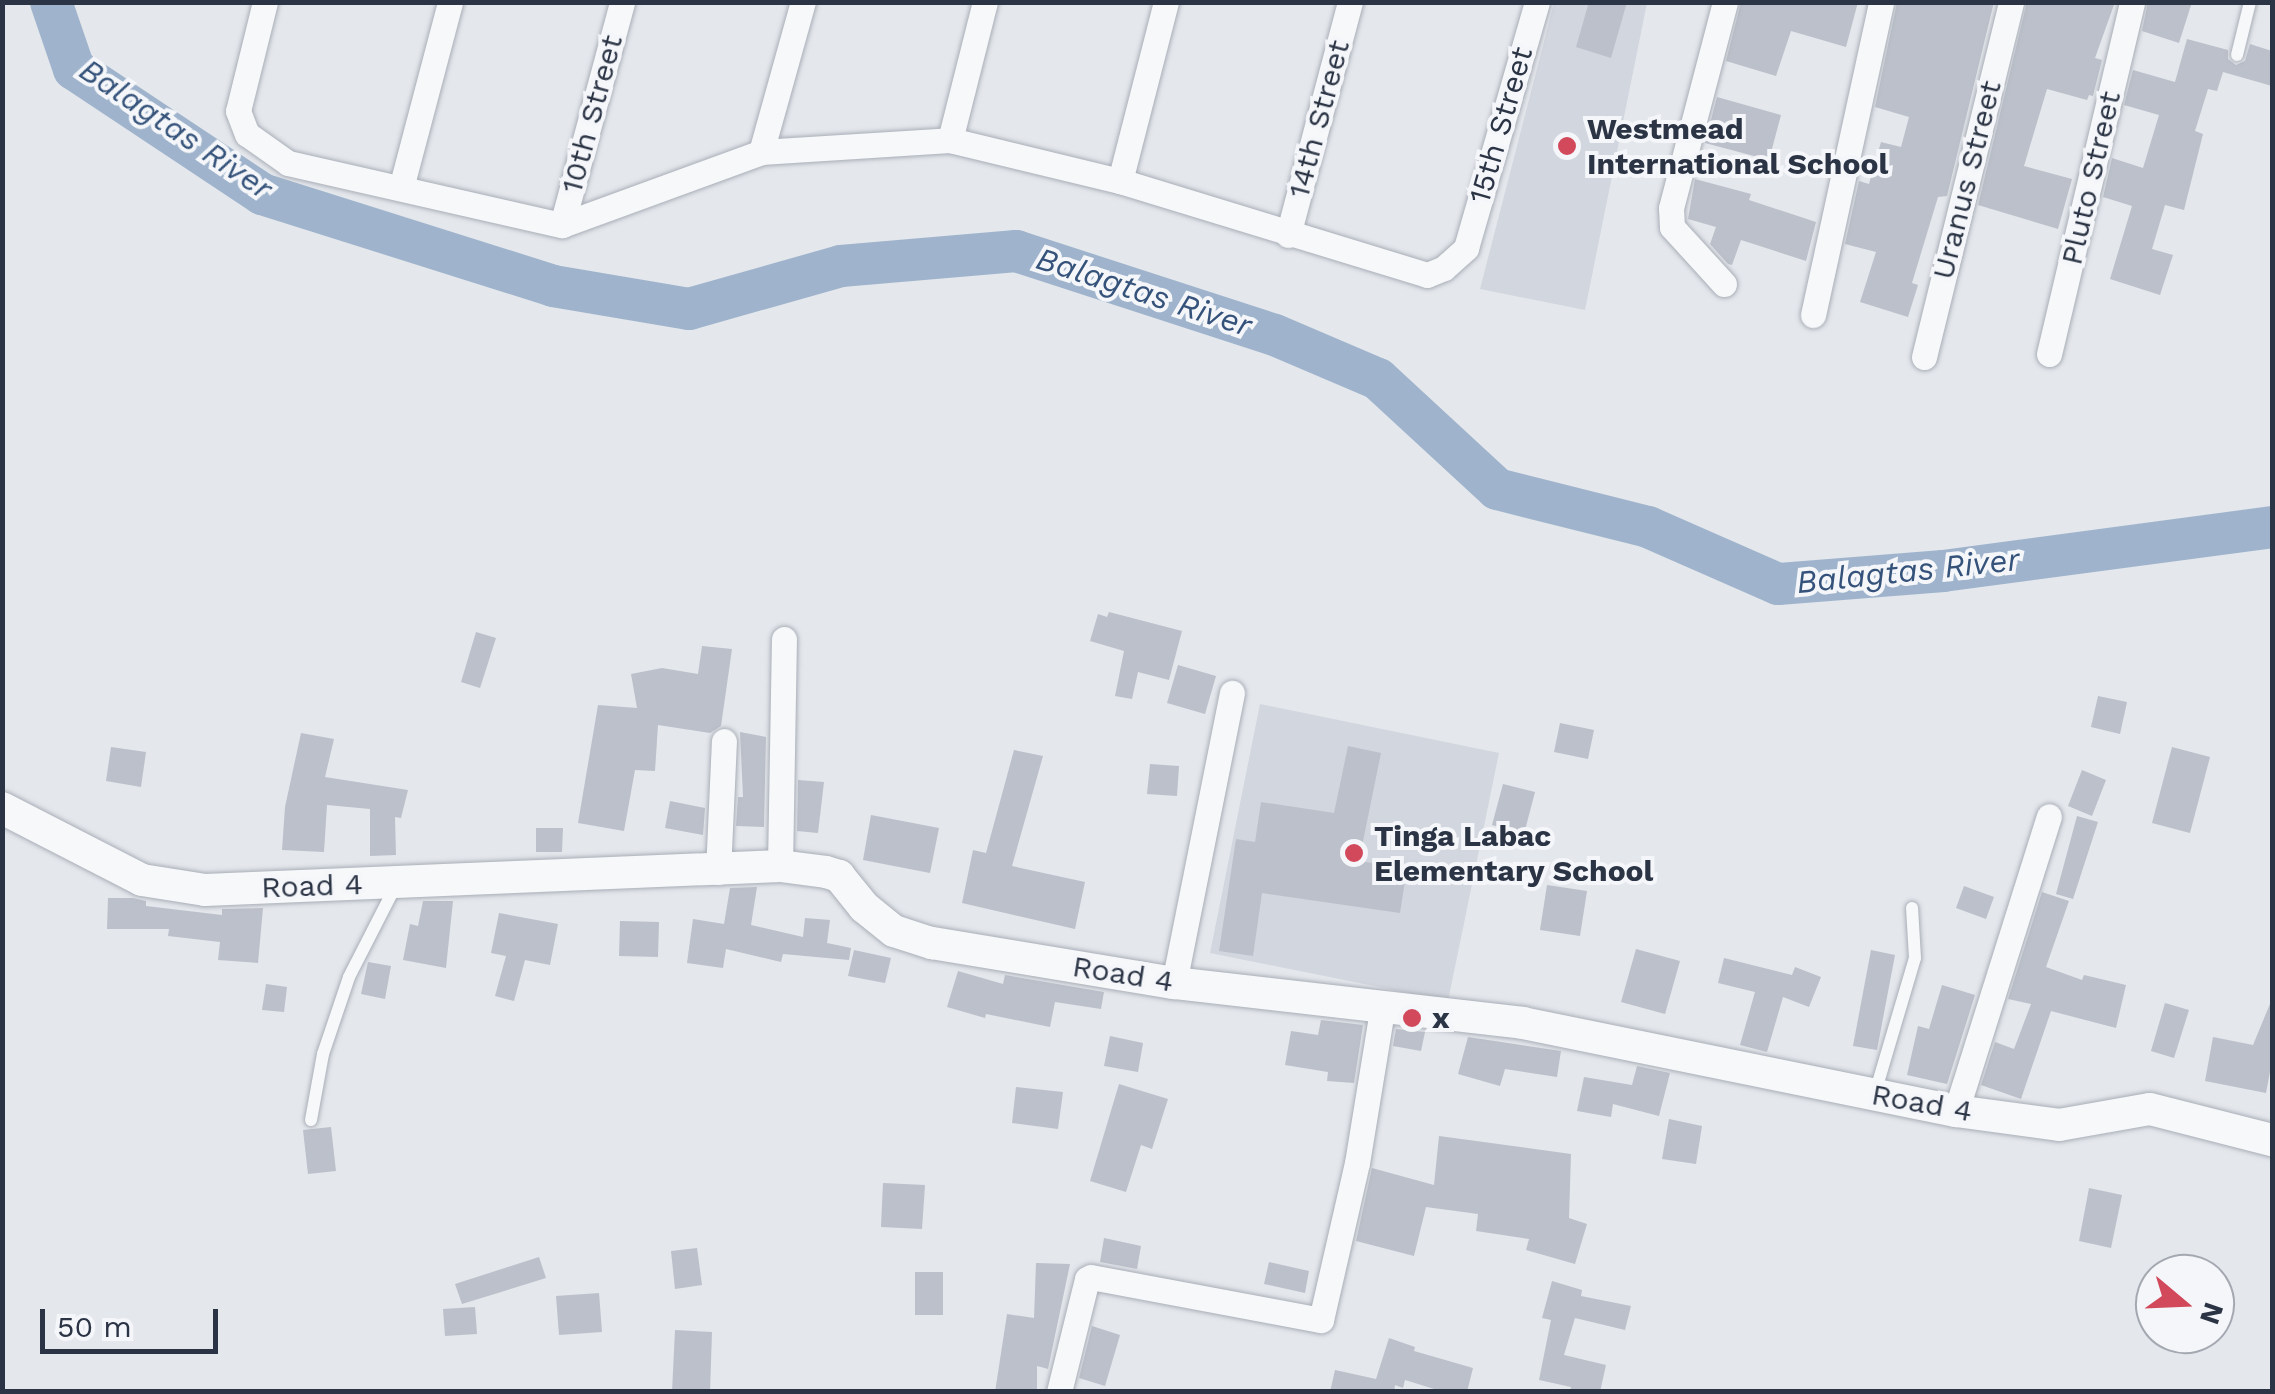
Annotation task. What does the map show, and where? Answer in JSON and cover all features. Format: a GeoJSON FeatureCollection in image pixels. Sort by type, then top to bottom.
{"type":"FeatureCollection","features":[{"type":"Feature","properties":{"kind":"street"},"geometry":{"type":"LineString","coordinates":[[265,2],[238,112],[247,134],[288,163],[562,226],[762,152],[950,140],[1120,181],[1288,235]]}},
{"type":"Feature","properties":{"kind":"street"},"geometry":{"type":"LineString","coordinates":[[401,188],[450,2]]}},
{"type":"Feature","properties":{"kind":"street","name":"10th Street"},"geometry":{"type":"LineString","coordinates":[[562,226],[622,2]]}},
{"type":"Feature","properties":{"kind":"street"},"geometry":{"type":"LineString","coordinates":[[762,152],[803,2]]}},
{"type":"Feature","properties":{"kind":"street"},"geometry":{"type":"LineString","coordinates":[[950,140],[985,2]]}},
{"type":"Feature","properties":{"kind":"street"},"geometry":{"type":"LineString","coordinates":[[1120,181],[1166,2]]}},
{"type":"Feature","properties":{"kind":"street","name":"14th Street"},"geometry":{"type":"LineString","coordinates":[[1288,235],[1350,2]]}},
{"type":"Feature","properties":{"kind":"street","name":"15th Street"},"geometry":{"type":"LineString","coordinates":[[1288,235],[1427,275],[1444,268],[1466,248],[1537,2]]}},
{"type":"Feature","properties":{"kind":"street"},"geometry":{"type":"LineString","coordinates":[[1724,284],[1672,227],[1671,208],[1725,2]]}},
{"type":"Feature","properties":{"kind":"street"},"geometry":{"type":"LineString","coordinates":[[1813,316],[1881,2]]}},
{"type":"Feature","properties":{"kind":"street","name":"Uranus Street"},"geometry":{"type":"LineString","coordinates":[[1924,357],[2011,2]]}},
{"type":"Feature","properties":{"kind":"street","name":"Pluto Street"},"geometry":{"type":"LineString","coordinates":[[2049,354],[2132,2]]}},
{"type":"Feature","properties":{"kind":"street"},"geometry":{"type":"LineString","coordinates":[[780,866],[784,639]]}},
{"type":"Feature","properties":{"kind":"street"},"geometry":{"type":"LineString","coordinates":[[1174,983],[1232,692]]}},
{"type":"Feature","properties":{"kind":"street"},"geometry":{"type":"LineString","coordinates":[[718,872],[724,740]]}},
{"type":"Feature","properties":{"kind":"street","name":"Road 4"},"geometry":{"type":"LineString","coordinates":[[2,808],[142,880],[205,890],[718,872],[780,866],[840,876],[864,906],[894,931],[932,943],[1174,983],[1523,1023],[1956,1110],[2059,1125],[2150,1109],[2272,1140]]}},
{"type":"Feature","properties":{"kind":"street"},"geometry":{"type":"LineString","coordinates":[[1956,1110],[2048,816]]}},
{"type":"Feature","properties":{"kind":"street"},"geometry":{"type":"LineString","coordinates":[[1059,1392],[1087,1279],[1091,1276],[1320,1320],[1357,1164],[1383,1005]]}},
{"type":"Feature","properties":{"kind":"lane"},"geometry":{"type":"LineString","coordinates":[[2237,56],[2250,2]]}},
{"type":"Feature","properties":{"kind":"lane"},"geometry":{"type":"LineString","coordinates":[[311,1120],[323,1054],[349,977],[397,883]]}},
{"type":"Feature","properties":{"kind":"lane"},"geometry":{"type":"LineString","coordinates":[[1874,1096],[1915,958],[1912,908]]}},
{"type":"Feature","properties":{"kind":"shaded area","name":"Westmead International School"},"geometry":{"type":"Polygon","coordinates":[[[1554,3],[1647,3],[1585,310],[1480,289],[1554,3]]]}},
{"type":"Feature","properties":{"kind":"shaded area","name":"Tinga Labac Elementary School"},"geometry":{"type":"Polygon","coordinates":[[[1260,704],[1499,753],[1448,1001],[1210,953],[1260,704]]]}},
{"type":"Feature","properties":{"kind":"building"},"geometry":{"type":"Polygon","coordinates":[[[1589,2],[1627,2],[1611,58],[1576,47],[1589,2]]]}},
{"type":"Feature","properties":{"kind":"building"},"geometry":{"type":"Polygon","coordinates":[[[1741,2],[1858,2],[1846,47],[1791,31],[1776,76],[1726,61],[1741,2]]]}},
{"type":"Feature","properties":{"kind":"building"},"geometry":{"type":"Polygon","coordinates":[[[1897,2],[1994,2],[1947,196],[1938,197],[1912,283],[1918,285],[1908,317],[1860,302],[1876,252],[1845,244],[1859,181],[1869,184],[1881,142],[1901,147],[1909,117],[1875,107],[1897,2]]]}},
{"type":"Feature","properties":{"kind":"building"},"geometry":{"type":"Polygon","coordinates":[[[2027,2],[2115,2],[2095,58],[2102,60],[2093,96],[2089,95],[2087,100],[2047,89],[2024,166],[2072,179],[2058,229],[1978,205],[2027,2]]]}},
{"type":"Feature","properties":{"kind":"building"},"geometry":{"type":"Polygon","coordinates":[[[2148,2],[2192,2],[2179,43],[2142,31],[2148,2]]]}},
{"type":"Feature","properties":{"kind":"building"},"geometry":{"type":"Polygon","coordinates":[[[2187,39],[2228,50],[2228,59],[2236,65],[2245,61],[2250,44],[2272,51],[2272,86],[2223,72],[2217,91],[2208,89],[2195,131],[2203,134],[2184,210],[2165,205],[2152,249],[2173,255],[2160,295],[2110,279],[2132,206],[2103,197],[2112,158],[2143,168],[2159,115],[2124,105],[2133,70],[2175,82],[2187,39]]]}},
{"type":"Feature","properties":{"kind":"building"},"geometry":{"type":"Polygon","coordinates":[[[1717,97],[1781,115],[1769,160],[1705,143],[1717,97]]]}},
{"type":"Feature","properties":{"kind":"building"},"geometry":{"type":"Polygon","coordinates":[[[1695,179],[1751,194],[1749,200],[1816,222],[1806,261],[1741,240],[1732,265],[1728,264],[1710,244],[1716,227],[1688,219],[1695,179]]]}},
{"type":"Feature","properties":{"kind":"building"},"geometry":{"type":"Polygon","coordinates":[[[1109,612],[1182,631],[1169,680],[1138,672],[1132,699],[1115,696],[1124,651],[1090,641],[1098,614],[1107,617],[1109,612]]]}},
{"type":"Feature","properties":{"kind":"building"},"geometry":{"type":"Polygon","coordinates":[[[476,632],[496,638],[480,688],[461,682],[476,632]]]}},
{"type":"Feature","properties":{"kind":"building"},"geometry":{"type":"Polygon","coordinates":[[[702,646],[732,649],[721,726],[710,733],[658,725],[655,771],[635,770],[624,831],[578,823],[598,705],[637,708],[631,674],[662,668],[698,674],[702,646]]]}},
{"type":"Feature","properties":{"kind":"building"},"geometry":{"type":"Polygon","coordinates":[[[1178,665],[1216,676],[1205,714],[1167,703],[1178,665]]]}},
{"type":"Feature","properties":{"kind":"building"},"geometry":{"type":"Polygon","coordinates":[[[2098,696],[2127,702],[2120,734],[2091,727],[2098,696]]]}},
{"type":"Feature","properties":{"kind":"building"},"geometry":{"type":"Polygon","coordinates":[[[1560,723],[1594,730],[1588,759],[1554,752],[1560,723]]]}},
{"type":"Feature","properties":{"kind":"building"},"geometry":{"type":"Polygon","coordinates":[[[740,732],[766,737],[764,827],[736,826],[738,797],[743,797],[740,732]]]}},
{"type":"Feature","properties":{"kind":"building"},"geometry":{"type":"Polygon","coordinates":[[[301,733],[334,739],[325,777],[408,790],[401,818],[395,817],[396,855],[370,856],[370,809],[327,805],[324,852],[282,850],[285,807],[301,733]]]}},
{"type":"Feature","properties":{"kind":"building"},"geometry":{"type":"Polygon","coordinates":[[[1348,746],[1381,753],[1359,861],[1407,868],[1400,913],[1262,893],[1253,956],[1219,951],[1236,839],[1255,842],[1261,802],[1334,813],[1348,746]]]}},
{"type":"Feature","properties":{"kind":"building"},"geometry":{"type":"Polygon","coordinates":[[[111,747],[146,752],[141,787],[106,781],[111,747]]]}},
{"type":"Feature","properties":{"kind":"building"},"geometry":{"type":"Polygon","coordinates":[[[2172,747],[2210,757],[2190,833],[2152,823],[2172,747]]]}},
{"type":"Feature","properties":{"kind":"building"},"geometry":{"type":"Polygon","coordinates":[[[1014,750],[1043,756],[1012,866],[1085,882],[1075,929],[962,903],[973,850],[986,853],[1014,750]]]}},
{"type":"Feature","properties":{"kind":"building"},"geometry":{"type":"Polygon","coordinates":[[[1150,764],[1179,766],[1177,796],[1147,794],[1150,764]]]}},
{"type":"Feature","properties":{"kind":"building"},"geometry":{"type":"Polygon","coordinates":[[[2082,770],[2106,780],[2092,816],[2068,806],[2082,770]]]}},
{"type":"Feature","properties":{"kind":"building"},"geometry":{"type":"Polygon","coordinates":[[[798,780],[824,782],[818,833],[797,831],[798,780]]]}},
{"type":"Feature","properties":{"kind":"building"},"geometry":{"type":"Polygon","coordinates":[[[1503,784],[1535,792],[1524,834],[1492,825],[1503,784]]]}},
{"type":"Feature","properties":{"kind":"building"},"geometry":{"type":"Polygon","coordinates":[[[670,801],[705,808],[703,835],[665,828],[670,801]]]}},
{"type":"Feature","properties":{"kind":"building"},"geometry":{"type":"Polygon","coordinates":[[[871,815],[939,828],[930,873],[863,860],[871,815]]]}},
{"type":"Feature","properties":{"kind":"building"},"geometry":{"type":"Polygon","coordinates":[[[2077,816],[2098,822],[2073,899],[2056,894],[2077,816]]]}},
{"type":"Feature","properties":{"kind":"building"},"geometry":{"type":"Polygon","coordinates":[[[536,828],[563,828],[562,852],[536,852],[536,828]]]}},
{"type":"Feature","properties":{"kind":"building"},"geometry":{"type":"Polygon","coordinates":[[[1547,885],[1587,891],[1580,936],[1540,930],[1547,885]]]}},
{"type":"Feature","properties":{"kind":"building"},"geometry":{"type":"Polygon","coordinates":[[[1964,886],[1994,897],[1986,919],[1956,908],[1964,886]]]}},
{"type":"Feature","properties":{"kind":"building"},"geometry":{"type":"Polygon","coordinates":[[[757,887],[751,925],[803,937],[805,918],[830,920],[827,943],[851,948],[849,960],[783,954],[781,962],[726,949],[723,968],[687,963],[693,919],[724,924],[730,888],[757,887]]]}},
{"type":"Feature","properties":{"kind":"building"},"geometry":{"type":"Polygon","coordinates":[[[2042,892],[2069,901],[2046,967],[2082,980],[2084,975],[2126,985],[2116,1028],[2051,1011],[2021,1099],[1981,1085],[1995,1042],[2014,1049],[2031,1004],[2008,999],[2042,892]]]}},
{"type":"Feature","properties":{"kind":"building"},"geometry":{"type":"Polygon","coordinates":[[[108,898],[133,898],[146,901],[146,906],[222,915],[222,909],[263,908],[258,963],[218,960],[220,942],[168,936],[169,929],[107,929],[108,898]]]}},
{"type":"Feature","properties":{"kind":"building"},"geometry":{"type":"Polygon","coordinates":[[[423,901],[453,901],[446,968],[403,960],[410,924],[418,926],[423,901]]]}},
{"type":"Feature","properties":{"kind":"building"},"geometry":{"type":"Polygon","coordinates":[[[499,913],[558,924],[550,965],[525,960],[514,1001],[495,996],[506,956],[491,953],[499,913]]]}},
{"type":"Feature","properties":{"kind":"building"},"geometry":{"type":"Polygon","coordinates":[[[620,921],[659,922],[658,957],[619,956],[620,921]]]}},
{"type":"Feature","properties":{"kind":"building"},"geometry":{"type":"Polygon","coordinates":[[[1636,949],[1680,961],[1665,1014],[1621,1002],[1636,949]]]}},
{"type":"Feature","properties":{"kind":"building"},"geometry":{"type":"Polygon","coordinates":[[[854,950],[891,958],[885,983],[848,976],[854,950]]]}},
{"type":"Feature","properties":{"kind":"building"},"geometry":{"type":"Polygon","coordinates":[[[1871,950],[1895,955],[1877,1050],[1853,1046],[1871,950]]]}},
{"type":"Feature","properties":{"kind":"building"},"geometry":{"type":"Polygon","coordinates":[[[1724,958],[1792,975],[1795,967],[1821,977],[1809,1007],[1783,997],[1767,1052],[1740,1045],[1755,992],[1718,983],[1724,958]]]}},
{"type":"Feature","properties":{"kind":"building"},"geometry":{"type":"Polygon","coordinates":[[[368,962],[391,966],[385,999],[361,994],[368,962]]]}},
{"type":"Feature","properties":{"kind":"building"},"geometry":{"type":"Polygon","coordinates":[[[958,971],[1003,984],[1005,975],[1104,992],[1101,1009],[1055,1002],[1050,1027],[986,1014],[985,1018],[947,1007],[958,971]]]}},
{"type":"Feature","properties":{"kind":"building"},"geometry":{"type":"Polygon","coordinates":[[[266,984],[287,987],[284,1012],[262,1010],[266,984]]]}},
{"type":"Feature","properties":{"kind":"building"},"geometry":{"type":"Polygon","coordinates":[[[1942,985],[1975,995],[1947,1084],[1907,1075],[1918,1026],[1929,1029],[1942,985]]]}},
{"type":"Feature","properties":{"kind":"building"},"geometry":{"type":"Polygon","coordinates":[[[2272,999],[2272,1061],[2266,1093],[2205,1081],[2213,1037],[2253,1045],[2272,999]]]}},
{"type":"Feature","properties":{"kind":"building"},"geometry":{"type":"Polygon","coordinates":[[[2165,1003],[2189,1010],[2174,1058],[2151,1051],[2165,1003]]]}},
{"type":"Feature","properties":{"kind":"building"},"geometry":{"type":"Polygon","coordinates":[[[1321,1020],[1363,1025],[1354,1083],[1327,1081],[1328,1072],[1285,1065],[1291,1031],[1318,1035],[1321,1020]]]}},
{"type":"Feature","properties":{"kind":"building"},"geometry":{"type":"Polygon","coordinates":[[[1396,1029],[1425,1032],[1421,1051],[1393,1046],[1396,1029]]]}},
{"type":"Feature","properties":{"kind":"building"},"geometry":{"type":"Polygon","coordinates":[[[1110,1036],[1143,1043],[1138,1072],[1104,1066],[1110,1036]]]}},
{"type":"Feature","properties":{"kind":"building"},"geometry":{"type":"Polygon","coordinates":[[[1468,1037],[1561,1051],[1557,1077],[1505,1069],[1500,1086],[1458,1074],[1468,1037]]]}},
{"type":"Feature","properties":{"kind":"building"},"geometry":{"type":"Polygon","coordinates":[[[1637,1066],[1670,1073],[1659,1116],[1613,1104],[1611,1117],[1577,1111],[1584,1077],[1632,1085],[1637,1066]]]}},
{"type":"Feature","properties":{"kind":"building"},"geometry":{"type":"Polygon","coordinates":[[[1119,1084],[1168,1099],[1152,1149],[1141,1145],[1126,1192],[1090,1181],[1119,1084]]]}},
{"type":"Feature","properties":{"kind":"building"},"geometry":{"type":"Polygon","coordinates":[[[1016,1087],[1063,1092],[1058,1129],[1012,1123],[1016,1087]]]}},
{"type":"Feature","properties":{"kind":"building"},"geometry":{"type":"Polygon","coordinates":[[[1669,1119],[1702,1126],[1696,1164],[1662,1159],[1669,1119]]]}},
{"type":"Feature","properties":{"kind":"building"},"geometry":{"type":"Polygon","coordinates":[[[331,1127],[336,1171],[308,1174],[303,1130],[331,1127]]]}},
{"type":"Feature","properties":{"kind":"building"},"geometry":{"type":"Polygon","coordinates":[[[1439,1136],[1571,1154],[1569,1218],[1587,1224],[1575,1264],[1526,1250],[1529,1239],[1476,1231],[1478,1214],[1426,1207],[1414,1256],[1356,1241],[1372,1168],[1434,1185],[1439,1136]]]}},
{"type":"Feature","properties":{"kind":"building"},"geometry":{"type":"Polygon","coordinates":[[[883,1183],[925,1185],[922,1229],[881,1227],[883,1183]]]}},
{"type":"Feature","properties":{"kind":"building"},"geometry":{"type":"Polygon","coordinates":[[[2089,1188],[2122,1195],[2111,1248],[2079,1241],[2089,1188]]]}},
{"type":"Feature","properties":{"kind":"building"},"geometry":{"type":"Polygon","coordinates":[[[1104,1238],[1141,1246],[1137,1269],[1100,1262],[1104,1238]]]}},
{"type":"Feature","properties":{"kind":"building"},"geometry":{"type":"Polygon","coordinates":[[[697,1248],[702,1285],[675,1289],[671,1251],[697,1248]]]}},
{"type":"Feature","properties":{"kind":"building"},"geometry":{"type":"Polygon","coordinates":[[[539,1257],[546,1278],[462,1304],[455,1284],[539,1257]]]}},
{"type":"Feature","properties":{"kind":"building"},"geometry":{"type":"Polygon","coordinates":[[[1269,1262],[1309,1271],[1305,1293],[1264,1284],[1269,1262]]]}},
{"type":"Feature","properties":{"kind":"building"},"geometry":{"type":"Polygon","coordinates":[[[1036,1263],[1070,1264],[1048,1369],[1037,1366],[1037,1392],[995,1392],[1007,1314],[1034,1318],[1036,1263]]]}},
{"type":"Feature","properties":{"kind":"building"},"geometry":{"type":"Polygon","coordinates":[[[915,1272],[943,1272],[943,1315],[915,1315],[915,1272]]]}},
{"type":"Feature","properties":{"kind":"building"},"geometry":{"type":"Polygon","coordinates":[[[1552,1281],[1582,1290],[1581,1296],[1631,1306],[1625,1330],[1575,1318],[1564,1355],[1606,1365],[1600,1392],[1570,1392],[1571,1387],[1539,1380],[1551,1320],[1542,1318],[1552,1281]]]}},
{"type":"Feature","properties":{"kind":"building"},"geometry":{"type":"Polygon","coordinates":[[[599,1293],[602,1332],[559,1335],[556,1296],[599,1293]]]}},
{"type":"Feature","properties":{"kind":"building"},"geometry":{"type":"Polygon","coordinates":[[[475,1307],[477,1334],[445,1336],[443,1309],[475,1307]]]}},
{"type":"Feature","properties":{"kind":"building"},"geometry":{"type":"Polygon","coordinates":[[[1092,1326],[1120,1335],[1105,1386],[1079,1378],[1092,1326]]]}},
{"type":"Feature","properties":{"kind":"building"},"geometry":{"type":"Polygon","coordinates":[[[675,1330],[712,1332],[710,1392],[672,1392],[675,1330]]]}},
{"type":"Feature","properties":{"kind":"building"},"geometry":{"type":"Polygon","coordinates":[[[1389,1338],[1415,1347],[1414,1351],[1473,1368],[1467,1392],[1444,1392],[1405,1380],[1403,1388],[1395,1385],[1394,1392],[1330,1392],[1335,1370],[1376,1379],[1389,1338]]]}},
{"type":"Feature","properties":{"kind":"waterway","name":"Balagtas River"},"geometry":{"type":"LineString","coordinates":[[51,2],[74,69],[262,194],[553,286],[689,309],[841,266],[1016,251],[1275,335],[1378,379],[1497,489],[1648,527],[1778,584],[1943,571],[2272,527]]}},
{"type":"Feature","properties":{"kind":"place","name":"Westmead International School"},"geometry":{"type":"Point","coordinates":[1567,146]}},
{"type":"Feature","properties":{"kind":"place","name":"Tinga Labac Elementary School"},"geometry":{"type":"Point","coordinates":[1354,853]}},
{"type":"Feature","properties":{"kind":"place","name":"x"},"geometry":{"type":"Point","coordinates":[1412,1018]}}]}
